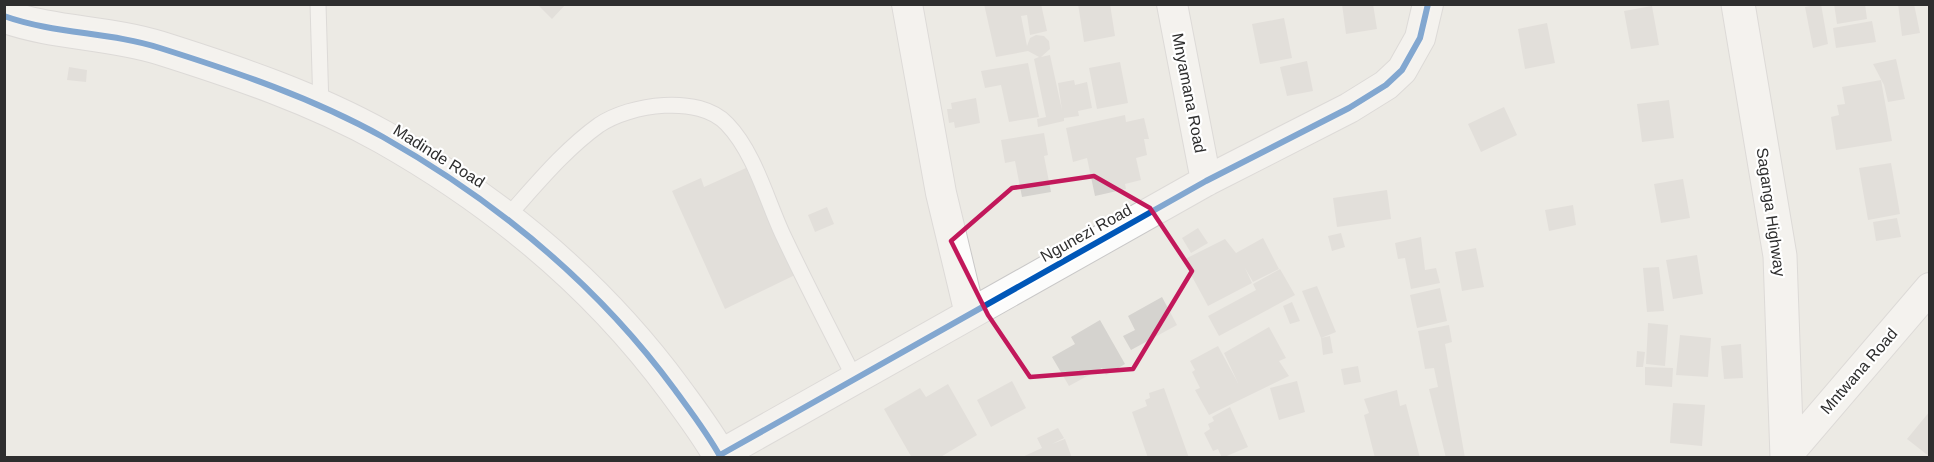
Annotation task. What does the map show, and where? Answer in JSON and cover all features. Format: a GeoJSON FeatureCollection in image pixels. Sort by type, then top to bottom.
{"type":"FeatureCollection","features":[{"type":"Feature","properties":{"kind":"street"},"geometry":{"type":"LineString","coordinates":[[908,4],[941,193],[969,314]]}},
{"type":"Feature","properties":{"kind":"street","name":"Mnyamana Road"},"geometry":{"type":"LineString","coordinates":[[1172,4],[1206,181]]}},
{"type":"Feature","properties":{"kind":"street","name":"Ngunezi Road"},"geometry":{"type":"LineString","coordinates":[[720,456],[1206,181],[1349,108],[1386,85],[1402,70],[1420,38],[1428,4]]}},
{"type":"Feature","properties":{"kind":"street","name":"Saganga Highway"},"geometry":{"type":"LineString","coordinates":[[1738,4],[1780,255],[1788,456]]}},
{"type":"Feature","properties":{"kind":"street","name":"Madinde Road"},"geometry":{"type":"LineString","coordinates":[[7,19],[157,46],[278,88],[382,137],[478,195],[571,272],[615,317],[652,358],[720,456]]}},
{"type":"Feature","properties":{"kind":"street","name":"Mntwana Road"},"geometry":{"type":"LineString","coordinates":[[1788,456],[1929,288]]}},
{"type":"Feature","properties":{"kind":"lane"},"geometry":{"type":"LineString","coordinates":[[318,4],[321,108]]}},
{"type":"Feature","properties":{"kind":"lane"},"geometry":{"type":"LineString","coordinates":[[506,218],[573,147],[601,124],[628,110],[654,105],[678,105],[702,110],[726,122],[743,146],[783,236],[855,379]]}},
{"type":"Feature","properties":{"kind":"highlighted area"},"geometry":{"type":"Polygon","coordinates":[[[1094,176],[1150,208],[1192,271],[1133,369],[1030,377],[988,315],[951,241],[1012,188],[1094,176]]]}},
{"type":"Feature","properties":{"kind":"building"},"geometry":{"type":"Polygon","coordinates":[[[537,4],[566,4],[552,19],[537,4]]]}},
{"type":"Feature","properties":{"kind":"building"},"geometry":{"type":"Polygon","coordinates":[[[984,4],[1041,4],[1047,31],[1030,35],[1027,15],[1021,16],[1027,46],[1030,38],[1036,35],[1044,36],[1049,41],[1050,49],[1041,57],[1050,55],[1062,110],[1058,83],[1074,80],[1075,85],[1087,82],[1092,108],[1078,111],[1079,116],[1064,118],[1064,121],[1038,127],[1037,119],[1046,117],[1034,59],[1039,57],[1028,51],[996,57],[984,4]]]}},
{"type":"Feature","properties":{"kind":"building"},"geometry":{"type":"Polygon","coordinates":[[[1078,4],[1110,4],[1115,36],[1084,42],[1078,4]]]}},
{"type":"Feature","properties":{"kind":"building"},"geometry":{"type":"Polygon","coordinates":[[[1342,4],[1373,4],[1377,29],[1346,34],[1342,4]]]}},
{"type":"Feature","properties":{"kind":"building"},"geometry":{"type":"Polygon","coordinates":[[[1821,4],[1828,44],[1813,48],[1805,7],[1821,4]]]}},
{"type":"Feature","properties":{"kind":"building"},"geometry":{"type":"Polygon","coordinates":[[[1834,4],[1865,4],[1867,19],[1837,24],[1834,4]]]}},
{"type":"Feature","properties":{"kind":"building"},"geometry":{"type":"Polygon","coordinates":[[[1898,4],[1914,4],[1920,33],[1902,36],[1898,4]]]}},
{"type":"Feature","properties":{"kind":"building"},"geometry":{"type":"Polygon","coordinates":[[[1652,6],[1659,45],[1631,49],[1624,11],[1652,6]]]}},
{"type":"Feature","properties":{"kind":"building"},"geometry":{"type":"Polygon","coordinates":[[[1284,18],[1292,58],[1260,64],[1252,24],[1284,18]]]}},
{"type":"Feature","properties":{"kind":"building"},"geometry":{"type":"Polygon","coordinates":[[[1872,21],[1876,42],[1836,48],[1833,28],[1872,21]]]}},
{"type":"Feature","properties":{"kind":"building"},"geometry":{"type":"Polygon","coordinates":[[[1547,23],[1555,63],[1525,69],[1518,29],[1547,23]]]}},
{"type":"Feature","properties":{"kind":"building"},"geometry":{"type":"Polygon","coordinates":[[[1896,59],[1905,99],[1888,102],[1884,85],[1873,64],[1896,59]]]}},
{"type":"Feature","properties":{"kind":"building"},"geometry":{"type":"Polygon","coordinates":[[[1307,61],[1313,91],[1287,96],[1280,67],[1307,61]]]}},
{"type":"Feature","properties":{"kind":"building"},"geometry":{"type":"Polygon","coordinates":[[[1120,62],[1128,103],[1097,109],[1089,68],[1120,62]]]}},
{"type":"Feature","properties":{"kind":"building"},"geometry":{"type":"Polygon","coordinates":[[[1028,63],[1039,117],[1009,122],[1001,85],[985,88],[981,71],[1028,63]]]}},
{"type":"Feature","properties":{"kind":"building"},"geometry":{"type":"Polygon","coordinates":[[[69,67],[87,70],[86,82],[67,80],[69,67]]]}},
{"type":"Feature","properties":{"kind":"building"},"geometry":{"type":"Polygon","coordinates":[[[1881,80],[1892,141],[1836,150],[1831,117],[1839,115],[1837,105],[1845,104],[1842,87],[1881,80]]]}},
{"type":"Feature","properties":{"kind":"building"},"geometry":{"type":"Polygon","coordinates":[[[976,98],[980,123],[955,128],[954,122],[949,123],[947,109],[952,109],[951,103],[976,98]]]}},
{"type":"Feature","properties":{"kind":"building"},"geometry":{"type":"Polygon","coordinates":[[[1669,100],[1674,138],[1642,142],[1637,104],[1669,100]]]}},
{"type":"Feature","properties":{"kind":"building"},"geometry":{"type":"Polygon","coordinates":[[[1504,107],[1517,135],[1481,152],[1468,124],[1504,107]]]}},
{"type":"Feature","properties":{"kind":"building"},"geometry":{"type":"Polygon","coordinates":[[[1125,115],[1126,122],[1144,118],[1149,139],[1144,139],[1147,155],[1136,158],[1141,180],[1125,184],[1126,189],[1095,196],[1087,158],[1073,162],[1066,128],[1125,115]]]}},
{"type":"Feature","properties":{"kind":"building"},"geometry":{"type":"Polygon","coordinates":[[[1044,133],[1048,155],[1044,156],[1051,192],[1022,197],[1015,161],[1005,163],[1001,140],[1044,133]]]}},
{"type":"Feature","properties":{"kind":"building"},"geometry":{"type":"Polygon","coordinates":[[[1891,163],[1900,214],[1868,220],[1859,168],[1891,163]]]}},
{"type":"Feature","properties":{"kind":"building"},"geometry":{"type":"Polygon","coordinates":[[[746,168],[795,275],[725,309],[672,191],[701,178],[704,187],[746,168]]]}},
{"type":"Feature","properties":{"kind":"building"},"geometry":{"type":"Polygon","coordinates":[[[1683,179],[1690,218],[1661,223],[1654,184],[1683,179]]]}},
{"type":"Feature","properties":{"kind":"building"},"geometry":{"type":"Polygon","coordinates":[[[1387,190],[1391,219],[1337,227],[1333,198],[1387,190]]]}},
{"type":"Feature","properties":{"kind":"building"},"geometry":{"type":"Polygon","coordinates":[[[1573,205],[1576,225],[1549,231],[1545,210],[1573,205]]]}},
{"type":"Feature","properties":{"kind":"building"},"geometry":{"type":"Polygon","coordinates":[[[827,207],[834,224],[815,232],[808,215],[827,207]]]}},
{"type":"Feature","properties":{"kind":"building"},"geometry":{"type":"Polygon","coordinates":[[[1897,218],[1901,237],[1876,241],[1873,222],[1897,218]]]}},
{"type":"Feature","properties":{"kind":"building"},"geometry":{"type":"Polygon","coordinates":[[[1198,228],[1208,243],[1191,253],[1182,238],[1198,228]]]}},
{"type":"Feature","properties":{"kind":"building"},"geometry":{"type":"Polygon","coordinates":[[[1341,233],[1345,247],[1332,251],[1328,236],[1341,233]]]}},
{"type":"Feature","properties":{"kind":"building"},"geometry":{"type":"Polygon","coordinates":[[[1421,237],[1425,270],[1436,268],[1440,283],[1411,289],[1405,258],[1398,259],[1395,243],[1421,237]]]}},
{"type":"Feature","properties":{"kind":"building"},"geometry":{"type":"Polygon","coordinates":[[[1263,238],[1279,269],[1253,282],[1245,268],[1252,283],[1208,306],[1183,260],[1225,239],[1236,253],[1263,238]]]}},
{"type":"Feature","properties":{"kind":"building"},"geometry":{"type":"Polygon","coordinates":[[[1476,248],[1484,287],[1462,291],[1455,252],[1476,248]]]}},
{"type":"Feature","properties":{"kind":"building"},"geometry":{"type":"Polygon","coordinates":[[[1697,255],[1703,294],[1673,299],[1666,260],[1697,255]]]}},
{"type":"Feature","properties":{"kind":"building"},"geometry":{"type":"Polygon","coordinates":[[[1659,267],[1664,311],[1647,312],[1643,268],[1659,267]]]}},
{"type":"Feature","properties":{"kind":"building"},"geometry":{"type":"Polygon","coordinates":[[[1280,269],[1295,295],[1219,336],[1208,316],[1256,290],[1253,284],[1280,269]]]}},
{"type":"Feature","properties":{"kind":"building"},"geometry":{"type":"Polygon","coordinates":[[[1317,286],[1336,332],[1321,338],[1302,291],[1317,286]]]}},
{"type":"Feature","properties":{"kind":"building"},"geometry":{"type":"Polygon","coordinates":[[[1440,288],[1447,321],[1417,328],[1410,295],[1440,288]]]}},
{"type":"Feature","properties":{"kind":"building"},"geometry":{"type":"Polygon","coordinates":[[[1162,297],[1177,325],[1131,350],[1123,336],[1135,330],[1128,316],[1162,297]]]}},
{"type":"Feature","properties":{"kind":"building"},"geometry":{"type":"Polygon","coordinates":[[[1292,302],[1300,321],[1290,324],[1283,306],[1292,302]]]}},
{"type":"Feature","properties":{"kind":"building"},"geometry":{"type":"Polygon","coordinates":[[[1100,320],[1125,364],[1106,375],[1102,368],[1069,386],[1052,357],[1075,344],[1071,337],[1100,320]]]}},
{"type":"Feature","properties":{"kind":"building"},"geometry":{"type":"Polygon","coordinates":[[[1648,323],[1668,325],[1665,366],[1646,364],[1648,323]]]}},
{"type":"Feature","properties":{"kind":"building"},"geometry":{"type":"Polygon","coordinates":[[[1449,325],[1452,342],[1445,344],[1465,458],[1446,458],[1429,389],[1438,387],[1434,368],[1425,369],[1418,331],[1449,325]]]}},
{"type":"Feature","properties":{"kind":"building"},"geometry":{"type":"Polygon","coordinates":[[[1269,327],[1286,358],[1279,361],[1289,376],[1209,415],[1195,390],[1200,388],[1192,372],[1195,370],[1190,361],[1218,346],[1238,383],[1224,353],[1269,327]]]}},
{"type":"Feature","properties":{"kind":"building"},"geometry":{"type":"Polygon","coordinates":[[[1680,335],[1711,338],[1708,377],[1676,375],[1680,335]]]}},
{"type":"Feature","properties":{"kind":"building"},"geometry":{"type":"Polygon","coordinates":[[[1330,336],[1333,353],[1323,355],[1321,338],[1330,336]]]}},
{"type":"Feature","properties":{"kind":"building"},"geometry":{"type":"Polygon","coordinates":[[[1741,344],[1743,378],[1724,379],[1721,346],[1741,344]]]}},
{"type":"Feature","properties":{"kind":"building"},"geometry":{"type":"Polygon","coordinates":[[[1637,351],[1645,352],[1643,367],[1636,367],[1637,351]]]}},
{"type":"Feature","properties":{"kind":"building"},"geometry":{"type":"Polygon","coordinates":[[[1358,366],[1361,382],[1344,385],[1341,369],[1358,366]]]}},
{"type":"Feature","properties":{"kind":"building"},"geometry":{"type":"Polygon","coordinates":[[[1645,367],[1673,368],[1672,387],[1645,385],[1645,367]]]}},
{"type":"Feature","properties":{"kind":"building"},"geometry":{"type":"Polygon","coordinates":[[[1012,381],[1026,408],[991,427],[977,400],[1012,381]]]}},
{"type":"Feature","properties":{"kind":"building"},"geometry":{"type":"Polygon","coordinates":[[[1297,381],[1305,412],[1279,420],[1270,388],[1297,381]]]}},
{"type":"Feature","properties":{"kind":"building"},"geometry":{"type":"Polygon","coordinates":[[[948,384],[977,435],[939,458],[912,458],[884,409],[920,388],[926,397],[948,384]]]}},
{"type":"Feature","properties":{"kind":"building"},"geometry":{"type":"Polygon","coordinates":[[[1164,388],[1189,458],[1148,458],[1132,412],[1147,406],[1145,400],[1150,398],[1149,393],[1164,388]]]}},
{"type":"Feature","properties":{"kind":"building"},"geometry":{"type":"Polygon","coordinates":[[[1397,390],[1400,406],[1406,404],[1420,458],[1375,458],[1364,415],[1369,413],[1364,399],[1397,390]]]}},
{"type":"Feature","properties":{"kind":"building"},"geometry":{"type":"Polygon","coordinates":[[[1673,403],[1705,405],[1702,446],[1670,443],[1673,403]]]}},
{"type":"Feature","properties":{"kind":"building"},"geometry":{"type":"Polygon","coordinates":[[[1230,407],[1248,447],[1222,458],[1218,449],[1213,451],[1204,433],[1210,429],[1208,424],[1214,421],[1212,417],[1230,407]]]}},
{"type":"Feature","properties":{"kind":"building"},"geometry":{"type":"Polygon","coordinates":[[[1930,411],[1930,457],[1907,439],[1930,411]]]}},
{"type":"Feature","properties":{"kind":"building"},"geometry":{"type":"Polygon","coordinates":[[[1058,428],[1064,438],[1052,444],[1065,439],[1072,458],[1020,458],[1042,448],[1037,438],[1058,428]]]}},
{"type":"Feature","properties":{"kind":"cycle path"},"geometry":{"type":"LineString","coordinates":[[720,455],[1206,181],[1349,108],[1386,85],[1402,70],[1420,38],[1428,4]]}},
{"type":"Feature","properties":{"kind":"cycle path"},"geometry":{"type":"LineString","coordinates":[[4,16],[42,26],[141,43],[217,67],[329,110],[383,137],[425,162],[504,217],[578,280],[645,351],[711,440],[721,458]]}}]}
